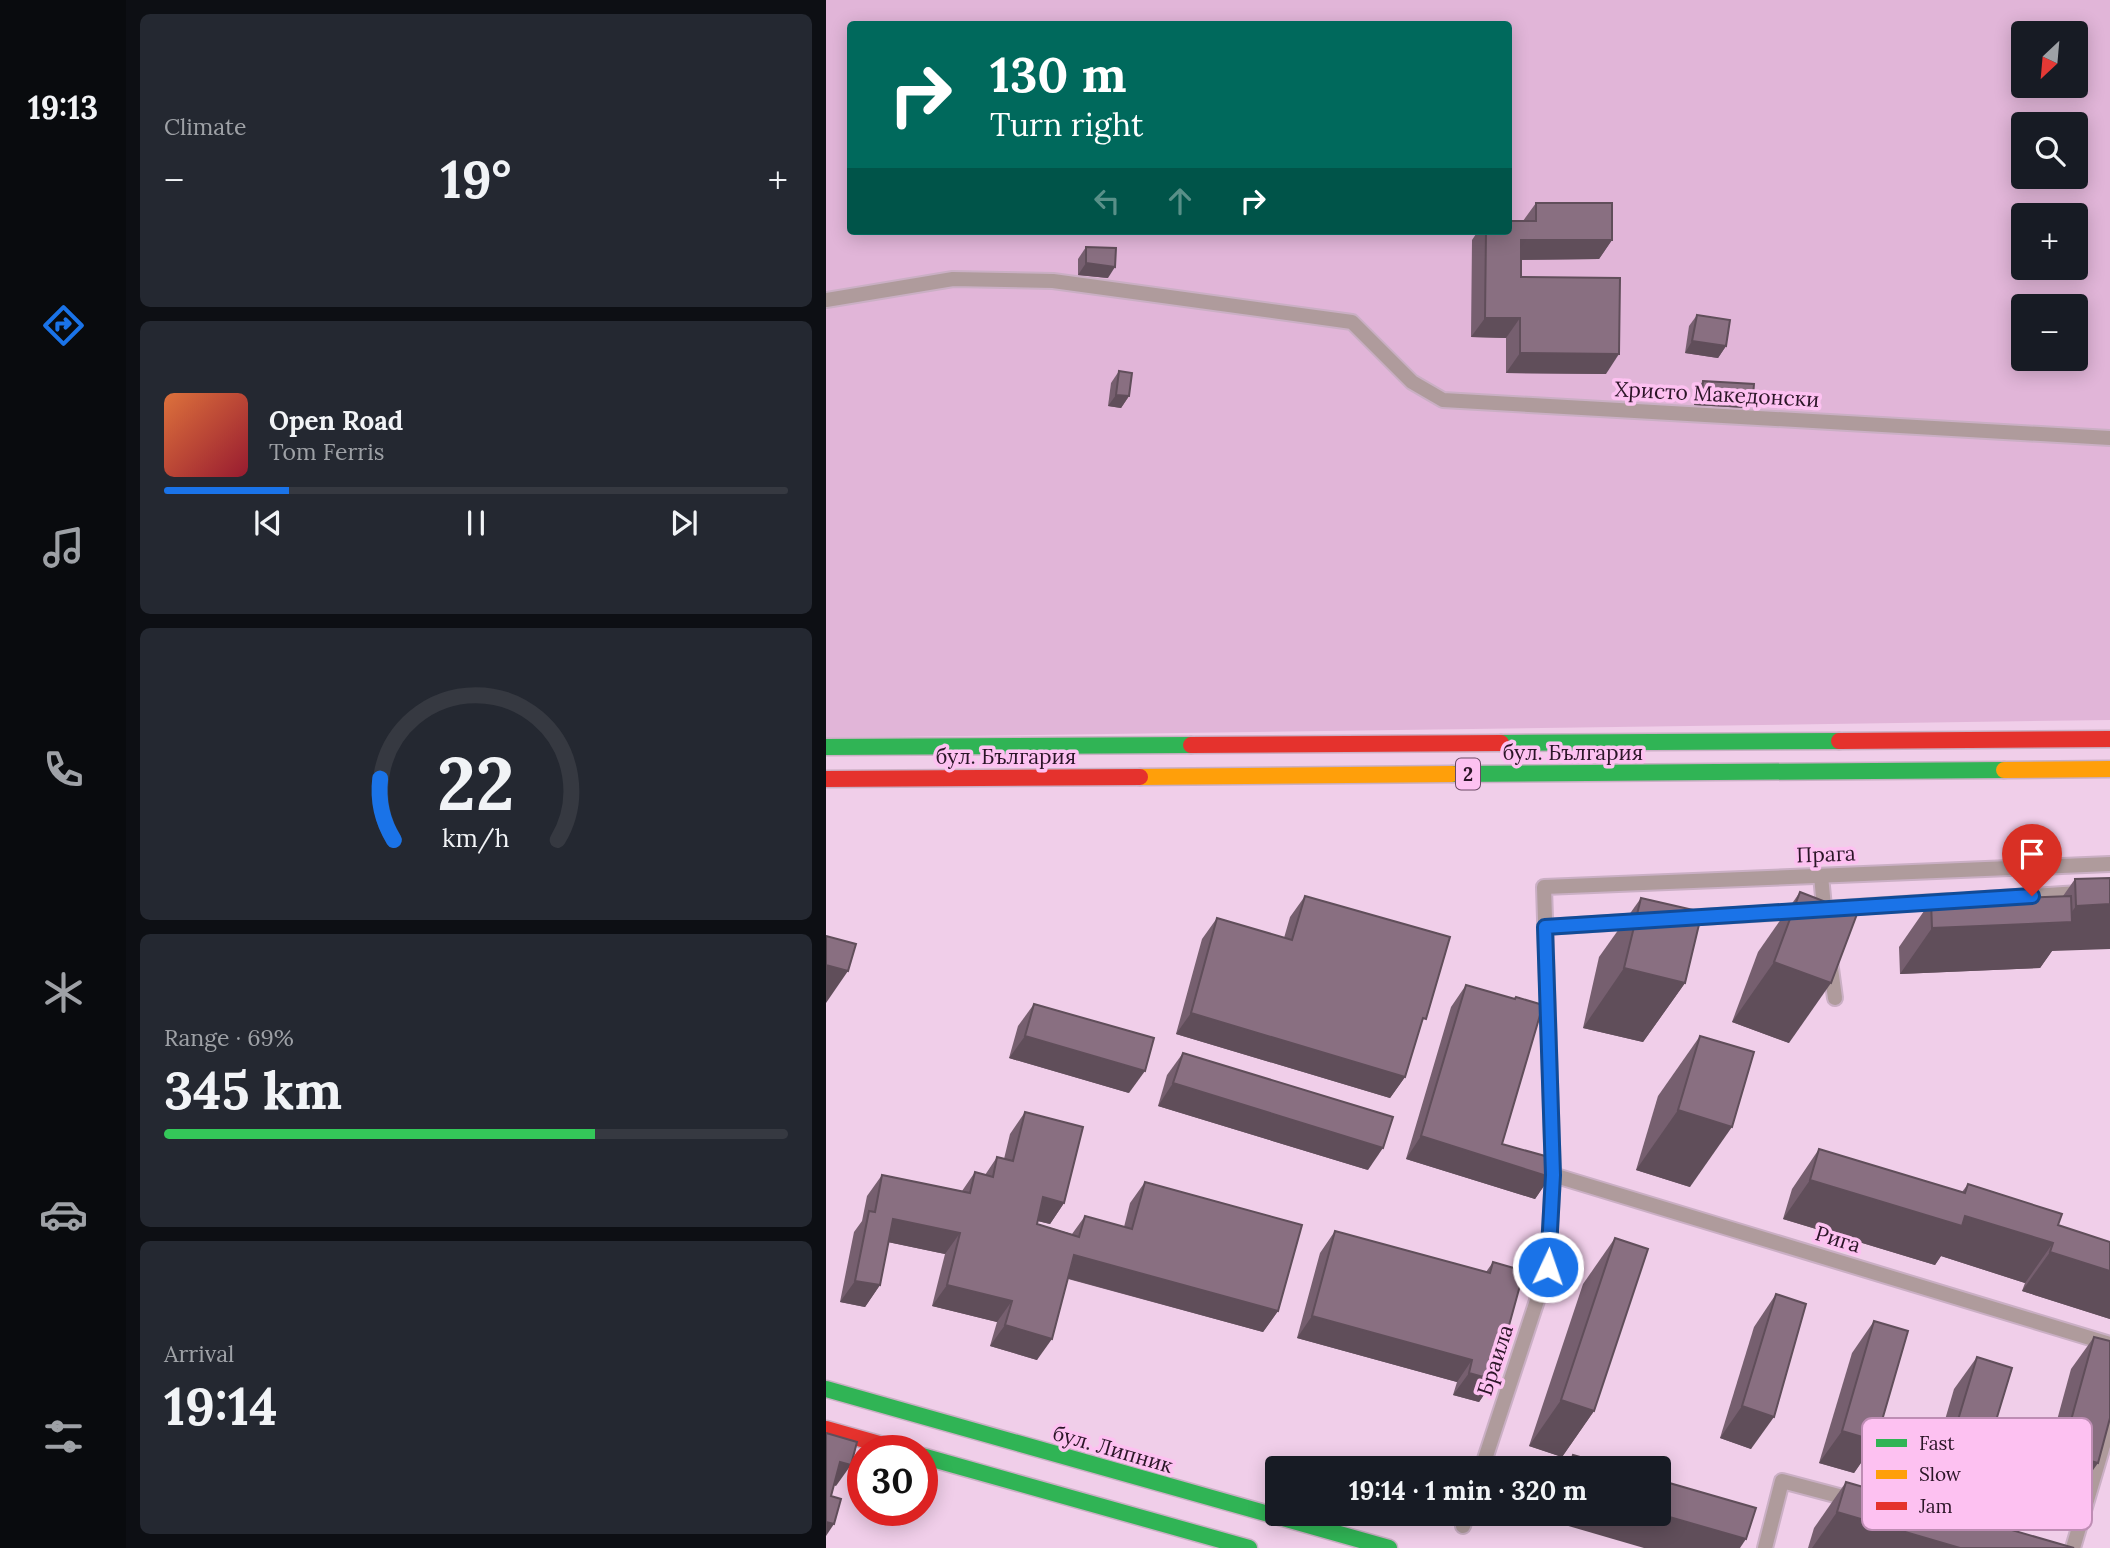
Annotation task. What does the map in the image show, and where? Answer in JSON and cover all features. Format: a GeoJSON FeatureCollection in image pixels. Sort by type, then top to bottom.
{"type":"FeatureCollection","features":[{"type":"Feature","properties":{"kind":"main road","name":"бул. България"},"geometry":{"type":"LineString","coordinates":[[826,747],[2110,738]]}},
{"type":"Feature","properties":{"kind":"main road","name":"бул. България"},"geometry":{"type":"LineString","coordinates":[[826,779],[2110,769]]}},
{"type":"Feature","properties":{"kind":"main road","name":"бул. Липник"},"geometry":{"type":"LineString","coordinates":[[826,1389],[905,1435]]}},
{"type":"Feature","properties":{"kind":"main road","name":"бул. Липник"},"geometry":{"type":"LineString","coordinates":[[826,1429],[888,1435]]}},
{"type":"Feature","properties":{"kind":"main road","name":"бул. Липник"},"geometry":{"type":"LineString","coordinates":[[938,1444],[1389,1548]]}},
{"type":"Feature","properties":{"kind":"main road"},"geometry":{"type":"LineString","coordinates":[[938,1461],[1249,1548]]}},
{"type":"Feature","properties":{"kind":"street","name":"Христо Македонски"},"geometry":{"type":"LineString","coordinates":[[826,300],[953,279],[1053,281],[1352,322],[1412,383],[1443,400],[2110,438]]}},
{"type":"Feature","properties":{"kind":"street","name":"Прага"},"geometry":{"type":"LineString","coordinates":[[1544,887],[2110,864]]}},
{"type":"Feature","properties":{"kind":"street"},"geometry":{"type":"LineString","coordinates":[[1821,876],[1835,998]]}},
{"type":"Feature","properties":{"kind":"street","name":"Браила"},"geometry":{"type":"LineString","coordinates":[[1486,1456],[1548,1267],[1553,1175],[1544,887]]}},
{"type":"Feature","properties":{"kind":"street"},"geometry":{"type":"LineString","coordinates":[[1545,927],[2110,891]]}},
{"type":"Feature","properties":{"kind":"street","name":"Рига"},"geometry":{"type":"LineString","coordinates":[[1553,1175],[2110,1344]]}},
{"type":"Feature","properties":{"kind":"street"},"geometry":{"type":"LineString","coordinates":[[2092,1483],[2110,1422]]}},
{"type":"Feature","properties":{"kind":"street"},"geometry":{"type":"LineString","coordinates":[[1765,1548],[1782,1481],[1862,1503]]}},
{"type":"Feature","properties":{"kind":"street"},"geometry":{"type":"LineString","coordinates":[[2073,1548],[2078,1530]]}},
{"type":"Feature","properties":{"kind":"shaded area"},"geometry":{"type":"Polygon","coordinates":[[[826,0],[2110,0],[2110,720],[826,738],[826,0]]]}},
{"type":"Feature","properties":{"kind":"building"},"geometry":{"type":"Polygon","coordinates":[[[1536,203],[1612,203],[1612,240],[1521,240],[1521,277],[1620,278],[1619,354],[1520,353],[1520,318],[1485,318],[1486,235],[1512,235],[1512,221],[1536,221],[1536,203]]]}},
{"type":"Feature","properties":{"kind":"building"},"geometry":{"type":"Polygon","coordinates":[[[1086,247],[1116,248],[1115,267],[1086,263],[1086,247]]]}},
{"type":"Feature","properties":{"kind":"building"},"geometry":{"type":"Polygon","coordinates":[[[1697,315],[1730,320],[1726,346],[1692,341],[1697,315]]]}},
{"type":"Feature","properties":{"kind":"building"},"geometry":{"type":"Polygon","coordinates":[[[1119,371],[1132,373],[1129,396],[1116,395],[1119,371]]]}},
{"type":"Feature","properties":{"kind":"building"},"geometry":{"type":"Polygon","coordinates":[[[1703,381],[1754,384],[1753,396],[1702,393],[1703,381]]]}},
{"type":"Feature","properties":{"kind":"building"},"geometry":{"type":"Polygon","coordinates":[[[2110,878],[2110,904],[2076,906],[2075,879],[2110,878]]]}},
{"type":"Feature","properties":{"kind":"building"},"geometry":{"type":"Polygon","coordinates":[[[1800,892],[1857,914],[1831,983],[1774,962],[1800,892]]]}},
{"type":"Feature","properties":{"kind":"building"},"geometry":{"type":"Polygon","coordinates":[[[1305,896],[1450,937],[1426,1019],[1423,1018],[1405,1077],[1191,1013],[1217,918],[1292,940],[1305,896]]]}},
{"type":"Feature","properties":{"kind":"building"},"geometry":{"type":"Polygon","coordinates":[[[2071,896],[2072,922],[1932,928],[1931,901],[2071,896]]]}},
{"type":"Feature","properties":{"kind":"building"},"geometry":{"type":"Polygon","coordinates":[[[1641,898],[1702,912],[1685,983],[1624,968],[1641,898]]]}},
{"type":"Feature","properties":{"kind":"building"},"geometry":{"type":"Polygon","coordinates":[[[826,936],[856,944],[848,971],[826,965],[826,936]]]}},
{"type":"Feature","properties":{"kind":"building"},"geometry":{"type":"Polygon","coordinates":[[[1466,985],[1543,1005],[1502,1144],[1556,1159],[1550,1177],[1421,1136],[1466,985]]]}},
{"type":"Feature","properties":{"kind":"building"},"geometry":{"type":"Polygon","coordinates":[[[1034,1004],[1154,1038],[1145,1071],[1025,1036],[1034,1004]]]}},
{"type":"Feature","properties":{"kind":"building"},"geometry":{"type":"Polygon","coordinates":[[[1700,1036],[1754,1052],[1732,1127],[1678,1110],[1700,1036]]]}},
{"type":"Feature","properties":{"kind":"building"},"geometry":{"type":"Polygon","coordinates":[[[1183,1053],[1393,1117],[1383,1148],[1173,1083],[1183,1053]]]}},
{"type":"Feature","properties":{"kind":"building"},"geometry":{"type":"Polygon","coordinates":[[[1025,1112],[1083,1127],[1064,1203],[1043,1197],[1037,1224],[1079,1237],[1085,1216],[1132,1229],[1145,1182],[1302,1225],[1278,1311],[1074,1255],[1052,1339],[1005,1325],[1012,1301],[947,1285],[960,1233],[893,1219],[880,1285],[855,1281],[869,1211],[875,1212],[882,1175],[970,1193],[975,1172],[993,1177],[997,1157],[1013,1161],[1025,1112]]]}},
{"type":"Feature","properties":{"kind":"building"},"geometry":{"type":"Polygon","coordinates":[[[1819,1149],[1965,1193],[1968,1184],[2062,1214],[2058,1225],[2110,1242],[2110,1271],[2050,1252],[2053,1243],[1965,1216],[1962,1226],[1810,1180],[1819,1149]]]}},
{"type":"Feature","properties":{"kind":"building"},"geometry":{"type":"Polygon","coordinates":[[[1335,1231],[1490,1273],[1493,1262],[1524,1271],[1494,1380],[1469,1373],[1472,1360],[1312,1316],[1335,1231]]]}},
{"type":"Feature","properties":{"kind":"building"},"geometry":{"type":"Polygon","coordinates":[[[1615,1238],[1648,1249],[1594,1411],[1561,1400],[1615,1238]]]}},
{"type":"Feature","properties":{"kind":"building"},"geometry":{"type":"Polygon","coordinates":[[[1776,1294],[1806,1304],[1774,1417],[1742,1406],[1776,1294]]]}},
{"type":"Feature","properties":{"kind":"building"},"geometry":{"type":"Polygon","coordinates":[[[1874,1321],[1908,1331],[1883,1418],[1862,1418],[1862,1437],[1842,1431],[1874,1321]]]}},
{"type":"Feature","properties":{"kind":"building"},"geometry":{"type":"Polygon","coordinates":[[[2094,1337],[2110,1341],[2110,1418],[2098,1463],[2092,1461],[2092,1418],[2072,1418],[2094,1337]]]}},
{"type":"Feature","properties":{"kind":"building"},"geometry":{"type":"Polygon","coordinates":[[[1977,1357],[2012,1368],[1997,1418],[1959,1418],[1977,1357]]]}},
{"type":"Feature","properties":{"kind":"building"},"geometry":{"type":"Polygon","coordinates":[[[826,1433],[847,1439],[847,1464],[840,1462],[831,1496],[841,1499],[834,1524],[826,1522],[826,1433]]]}},
{"type":"Feature","properties":{"kind":"building"},"geometry":{"type":"Polygon","coordinates":[[[1846,1482],[1862,1487],[1862,1519],[1837,1512],[1846,1482]]]}},
{"type":"Feature","properties":{"kind":"building"},"geometry":{"type":"Polygon","coordinates":[[[1671,1483],[1756,1508],[1746,1539],[1671,1517],[1671,1483]]]}},
{"type":"Feature","properties":{"kind":"building"},"geometry":{"type":"Polygon","coordinates":[[[1898,1530],[2012,1530],[2074,1548],[1960,1548],[1898,1530]]]}},
{"type":"Feature","properties":{"kind":"traffic: fast"},"geometry":{"type":"LineString","coordinates":[[1501,743],[1839,741]]}},
{"type":"Feature","properties":{"kind":"traffic: fast"},"geometry":{"type":"LineString","coordinates":[[826,747],[1191,745]]}},
{"type":"Feature","properties":{"kind":"traffic: fast"},"geometry":{"type":"LineString","coordinates":[[1452,774],[2004,770]]}},
{"type":"Feature","properties":{"kind":"traffic: fast"},"geometry":{"type":"LineString","coordinates":[[826,1389],[1389,1548]]}},
{"type":"Feature","properties":{"kind":"traffic: fast"},"geometry":{"type":"LineString","coordinates":[[938,1461],[1249,1548]]}},
{"type":"Feature","properties":{"kind":"traffic: slow"},"geometry":{"type":"LineString","coordinates":[[2004,770],[2110,769]]}},
{"type":"Feature","properties":{"kind":"traffic: slow"},"geometry":{"type":"LineString","coordinates":[[1140,777],[1452,774]]}},
{"type":"Feature","properties":{"kind":"traffic: jam"},"geometry":{"type":"LineString","coordinates":[[1839,741],[2110,739]]}},
{"type":"Feature","properties":{"kind":"traffic: jam"},"geometry":{"type":"LineString","coordinates":[[1191,745],[1501,743]]}},
{"type":"Feature","properties":{"kind":"traffic: jam"},"geometry":{"type":"LineString","coordinates":[[826,779],[1140,777]]}},
{"type":"Feature","properties":{"kind":"traffic: jam"},"geometry":{"type":"LineString","coordinates":[[826,1429],[847,1435]]}},
{"type":"Feature","properties":{"kind":"route"},"geometry":{"type":"LineString","coordinates":[[1548,1267],[1553,1175],[1545,927],[2032,896]]}}]}
